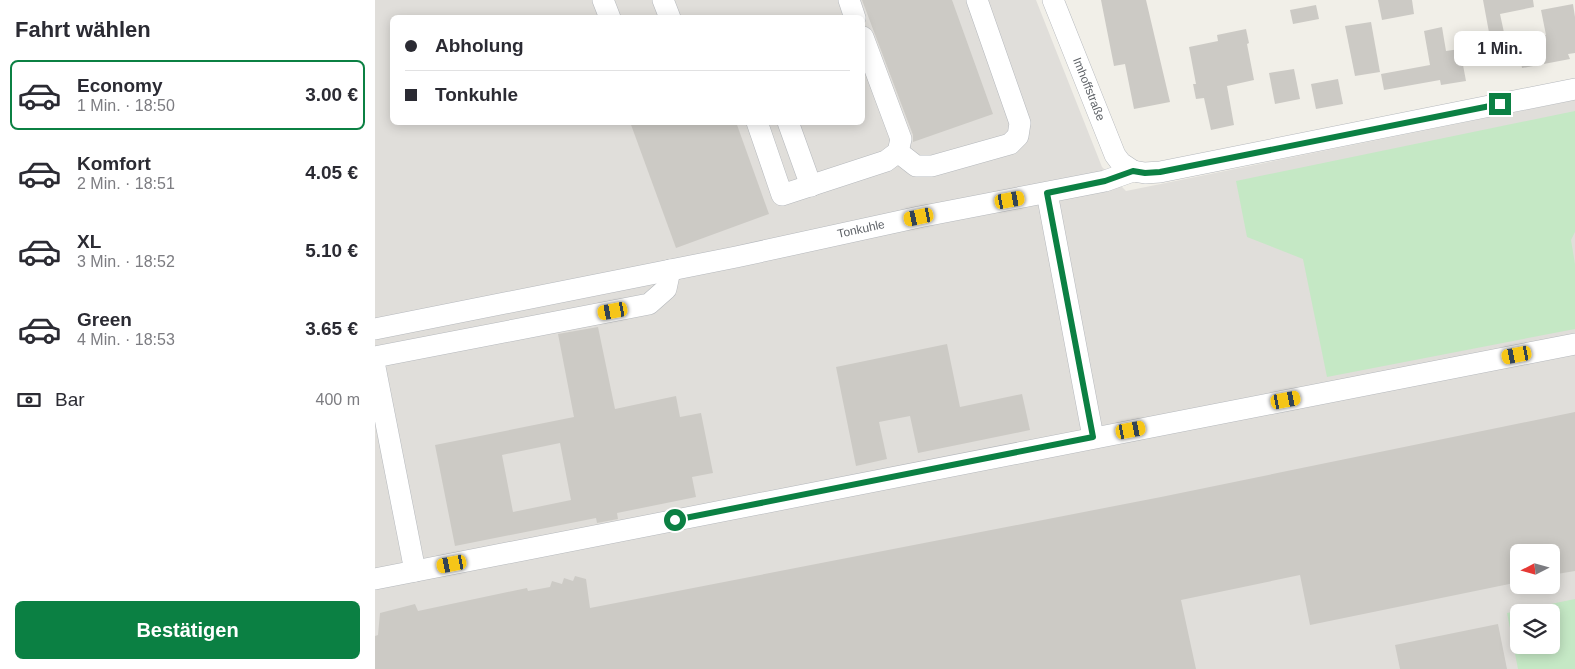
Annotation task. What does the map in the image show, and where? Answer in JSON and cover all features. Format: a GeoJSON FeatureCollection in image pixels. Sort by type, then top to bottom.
{"type":"FeatureCollection","features":[{"type":"Feature","properties":{"kind":"street"},"geometry":{"type":"LineString","coordinates":[[603,0],[609,15]]}},
{"type":"Feature","properties":{"kind":"street"},"geometry":{"type":"LineString","coordinates":[[663,0],[669,15]]}},
{"type":"Feature","properties":{"kind":"street"},"geometry":{"type":"LineString","coordinates":[[849,0],[854,15]]}},
{"type":"Feature","properties":{"kind":"street"},"geometry":{"type":"LineString","coordinates":[[898,152],[915,166],[932,166],[1011,144],[1018,136],[1020,124],[977,0]]}},
{"type":"Feature","properties":{"kind":"street","name":"Imhoffstraße"},"geometry":{"type":"LineString","coordinates":[[1053,0],[1115,155],[1121,163],[1133,171]]}},
{"type":"Feature","properties":{"kind":"street"},"geometry":{"type":"LineString","coordinates":[[758,125],[782,195],[886,161],[898,152],[901,139],[865,42]]}},
{"type":"Feature","properties":{"kind":"street","name":"Tonkuhle"},"geometry":{"type":"LineString","coordinates":[[375,328],[736,257],[919,217],[1105,181],[1133,171],[1145,173],[1160,172],[1575,89]]}},
{"type":"Feature","properties":{"kind":"street"},"geometry":{"type":"LineString","coordinates":[[789,125],[811,186]]}},
{"type":"Feature","properties":{"kind":"street"},"geometry":{"type":"LineString","coordinates":[[1047,193],[1093,437]]}},
{"type":"Feature","properties":{"kind":"street"},"geometry":{"type":"LineString","coordinates":[[375,356],[649,304],[666,289],[670,270]]}},
{"type":"Feature","properties":{"kind":"street"},"geometry":{"type":"LineString","coordinates":[[375,579],[1575,344]]}},
{"type":"Feature","properties":{"kind":"street"},"geometry":{"type":"LineString","coordinates":[[375,367],[415,571]]}},
{"type":"Feature","properties":{"kind":"shaded area"},"geometry":{"type":"Polygon","coordinates":[[[375,0],[1036,0],[1102,167],[1126,191],[1575,100],[1575,669],[375,669],[375,0]]]}},
{"type":"Feature","properties":{"kind":"green space"},"geometry":{"type":"Polygon","coordinates":[[[1575,111],[1575,232],[1571,240],[1575,264],[1575,329],[1327,377],[1303,259],[1247,237],[1236,181],[1575,111]]]}},
{"type":"Feature","properties":{"kind":"green space"},"geometry":{"type":"Polygon","coordinates":[[[1575,599],[1575,669],[1518,669],[1515,654],[1560,654],[1560,604],[1551,604],[1575,599]]]}},
{"type":"Feature","properties":{"kind":"green space"},"geometry":{"type":"Polygon","coordinates":[[[1510,612],[1510,628],[1507,613],[1510,612]]]}},
{"type":"Feature","properties":{"kind":"building"},"geometry":{"type":"Polygon","coordinates":[[[862,0],[952,0],[993,114],[913,142],[913,135],[862,0]]]}},
{"type":"Feature","properties":{"kind":"building"},"geometry":{"type":"Polygon","coordinates":[[[1101,0],[1146,0],[1170,102],[1134,109],[1125,64],[1114,66],[1101,0]]]}},
{"type":"Feature","properties":{"kind":"building"},"geometry":{"type":"Polygon","coordinates":[[[1378,0],[1412,0],[1414,14],[1382,20],[1378,0]]]}},
{"type":"Feature","properties":{"kind":"building"},"geometry":{"type":"Polygon","coordinates":[[[1483,0],[1533,0],[1534,7],[1500,14],[1508,51],[1493,54],[1483,0]]]}},
{"type":"Feature","properties":{"kind":"building"},"geometry":{"type":"Polygon","coordinates":[[[1573,4],[1575,53],[1568,54],[1570,59],[1522,68],[1517,41],[1546,35],[1541,10],[1573,4]]]}},
{"type":"Feature","properties":{"kind":"building"},"geometry":{"type":"Polygon","coordinates":[[[1316,5],[1319,19],[1293,24],[1290,10],[1316,5]]]}},
{"type":"Feature","properties":{"kind":"building"},"geometry":{"type":"Polygon","coordinates":[[[1371,22],[1380,72],[1355,76],[1345,26],[1371,22]]]}},
{"type":"Feature","properties":{"kind":"building"},"geometry":{"type":"Polygon","coordinates":[[[1442,27],[1446,51],[1460,49],[1466,81],[1441,85],[1440,80],[1384,90],[1381,74],[1430,65],[1424,31],[1442,27]]]}},
{"type":"Feature","properties":{"kind":"building"},"geometry":{"type":"Polygon","coordinates":[[[1246,29],[1254,80],[1227,86],[1234,125],[1211,130],[1204,98],[1196,99],[1193,84],[1196,84],[1189,47],[1218,41],[1217,35],[1246,29]]]}},
{"type":"Feature","properties":{"kind":"building"},"geometry":{"type":"Polygon","coordinates":[[[1294,69],[1300,99],[1275,104],[1269,73],[1294,69]]]}},
{"type":"Feature","properties":{"kind":"building"},"geometry":{"type":"Polygon","coordinates":[[[1338,79],[1343,104],[1316,109],[1311,84],[1338,79]]]}},
{"type":"Feature","properties":{"kind":"building"},"geometry":{"type":"Polygon","coordinates":[[[631,125],[737,125],[769,214],[676,248],[631,125]]]}},
{"type":"Feature","properties":{"kind":"building"},"geometry":{"type":"Polygon","coordinates":[[[598,327],[615,409],[676,396],[680,417],[701,413],[713,473],[692,477],[696,497],[617,513],[618,519],[597,523],[596,518],[455,546],[435,445],[574,417],[558,334],[598,327]],[[560,443],[502,455],[513,512],[571,500],[560,443]]]}},
{"type":"Feature","properties":{"kind":"building"},"geometry":{"type":"Polygon","coordinates":[[[947,344],[960,407],[1022,394],[1030,430],[918,453],[910,416],[879,422],[887,459],[856,466],[836,367],[947,344]]]}},
{"type":"Feature","properties":{"kind":"building"},"geometry":{"type":"Polygon","coordinates":[[[1575,412],[1575,571],[1560,574],[1560,544],[1510,544],[1510,584],[1310,625],[1300,575],[1181,600],[1196,669],[375,669],[375,636],[378,635],[380,613],[415,604],[418,611],[527,588],[528,591],[550,587],[552,581],[562,584],[564,578],[573,581],[575,576],[586,579],[590,608],[1161,497],[1575,412]]]}},
{"type":"Feature","properties":{"kind":"building"},"geometry":{"type":"Polygon","coordinates":[[[1498,624],[1507,669],[1400,669],[1395,645],[1498,624]]]}},
{"type":"Feature","properties":{"kind":"route"},"geometry":{"type":"LineString","coordinates":[[675,520],[1093,437],[1047,193],[1105,181],[1133,171],[1145,173],[1160,172],[1500,104]]}}]}
